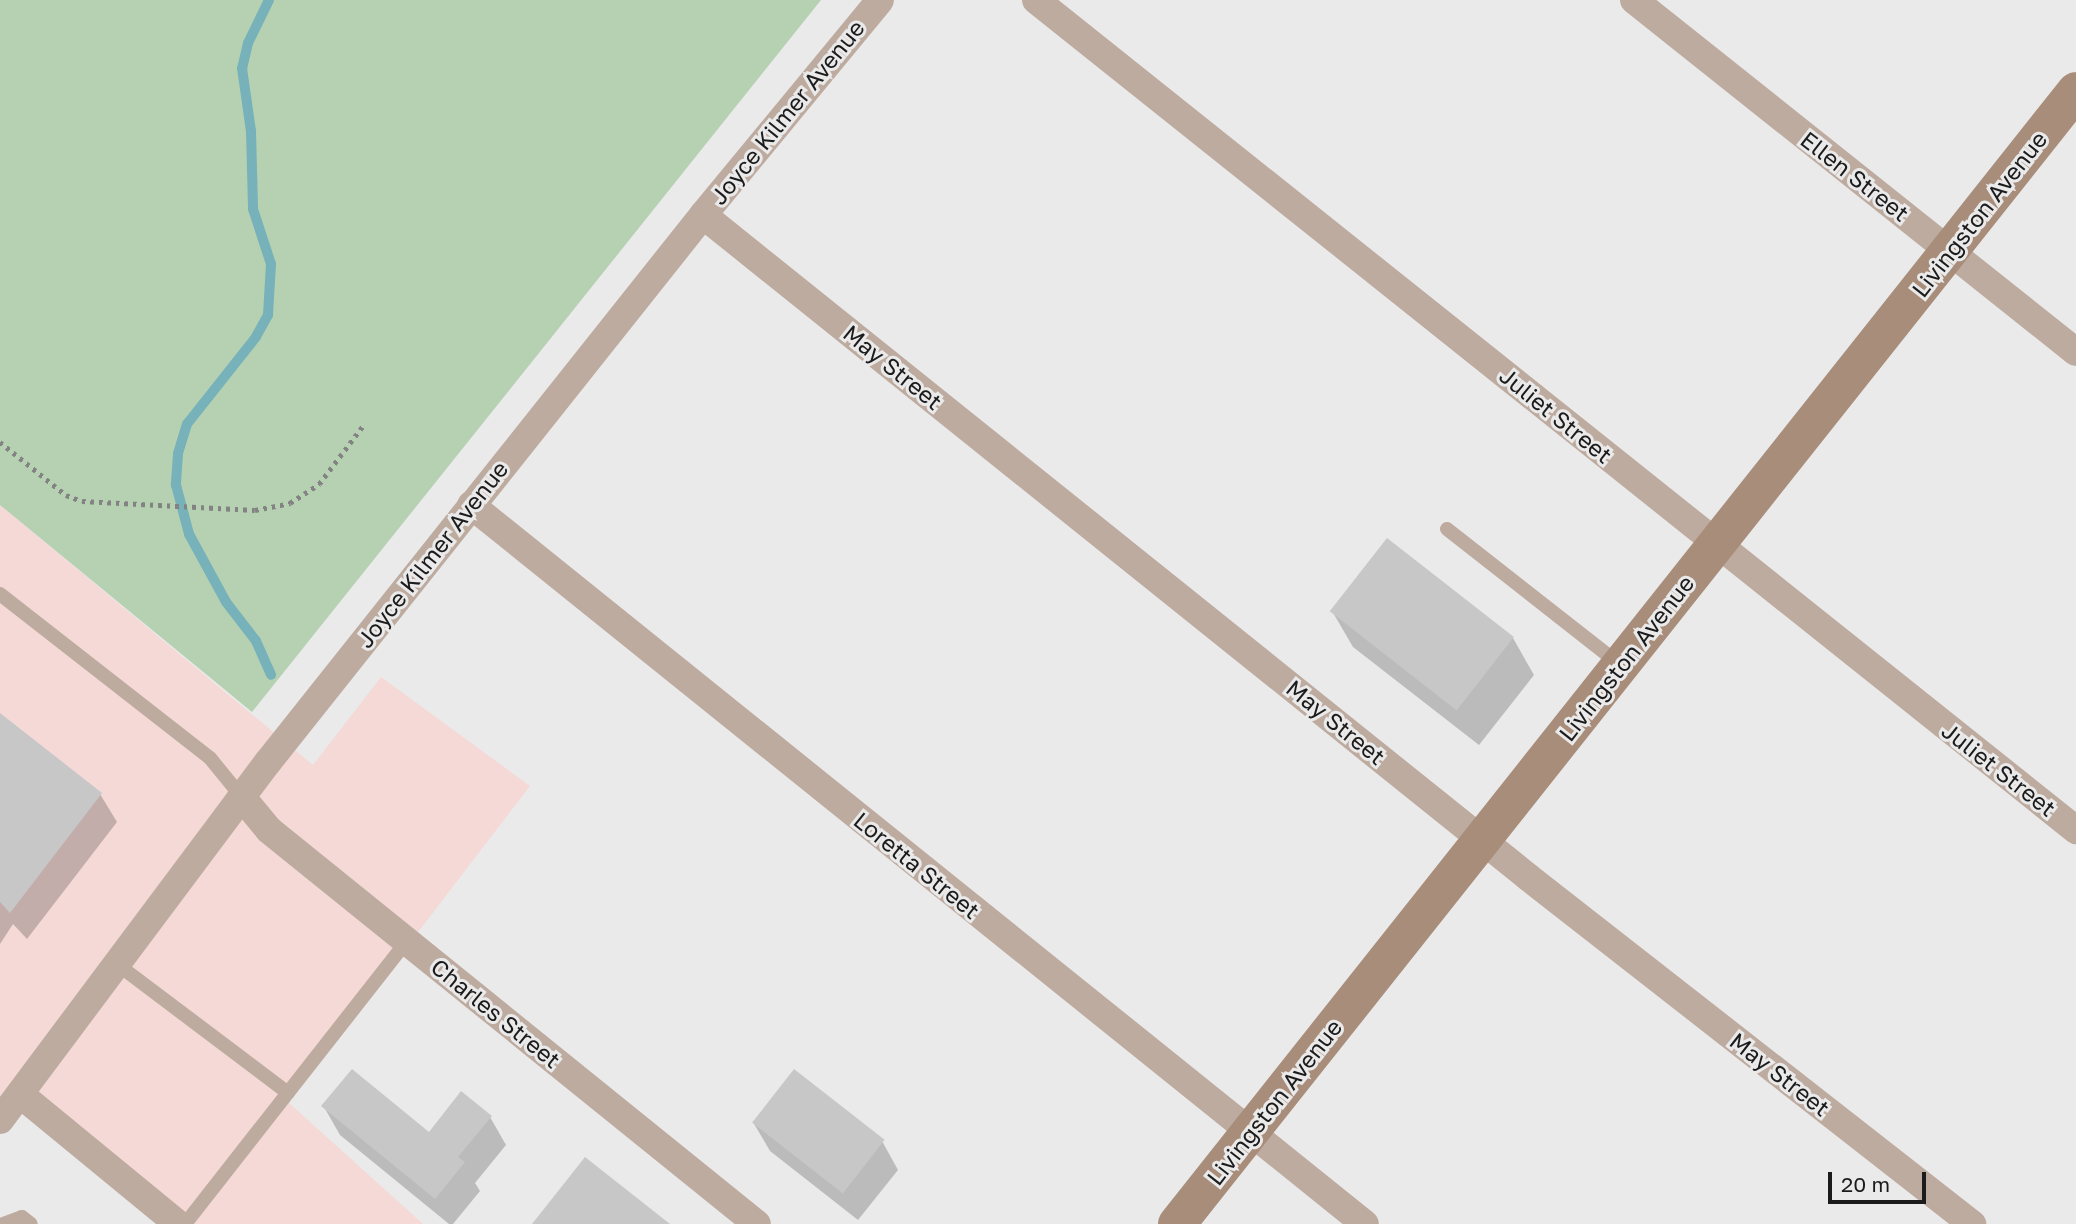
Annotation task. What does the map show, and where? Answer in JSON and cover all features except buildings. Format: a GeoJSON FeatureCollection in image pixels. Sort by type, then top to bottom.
{"type":"FeatureCollection","features":[{"type":"Feature","properties":{"kind":"main road","name":"Livingston Avenue"},"geometry":{"type":"LineString","coordinates":[[1177,1224],[2076,91]]}},
{"type":"Feature","properties":{"kind":"street","name":"Joyce Kilmer Avenue"},"geometry":{"type":"LineString","coordinates":[[0,1119],[21,1095],[241,796],[703,215],[880,0]]}},
{"type":"Feature","properties":{"kind":"street","name":"Juliet Street"},"geometry":{"type":"LineString","coordinates":[[1036,0],[2076,830]]}},
{"type":"Feature","properties":{"kind":"street","name":"Ellen Street"},"geometry":{"type":"LineString","coordinates":[[1634,0],[2076,352]]}},
{"type":"Feature","properties":{"kind":"street","name":"May Street"},"geometry":{"type":"LineString","coordinates":[[703,215],[1483,838],[1528,877],[1972,1224]]}},
{"type":"Feature","properties":{"kind":"street","name":"Loretta Street"},"geometry":{"type":"LineString","coordinates":[[471,505],[1365,1224]]}},
{"type":"Feature","properties":{"kind":"street","name":"Charles Street"},"geometry":{"type":"LineString","coordinates":[[241,796],[269,830],[757,1224]]}},
{"type":"Feature","properties":{"kind":"street"},"geometry":{"type":"LineString","coordinates":[[21,1095],[178,1224]]}},
{"type":"Feature","properties":{"kind":"lane"},"geometry":{"type":"LineString","coordinates":[[1447,529],[1620,665]]}},
{"type":"Feature","properties":{"kind":"lane"},"geometry":{"type":"LineString","coordinates":[[0,594],[210,758],[241,796]]}},
{"type":"Feature","properties":{"kind":"lane"},"geometry":{"type":"LineString","coordinates":[[185,1224],[407,941]]}},
{"type":"Feature","properties":{"kind":"lane"},"geometry":{"type":"LineString","coordinates":[[117,964],[288,1093]]}},
{"type":"Feature","properties":{"kind":"lane"},"geometry":{"type":"LineString","coordinates":[[3,1224],[22,1217],[31,1224]]}},
{"type":"Feature","properties":{"kind":"path"},"geometry":{"type":"LineString","coordinates":[[0,442],[66,495],[82,501],[117,505],[255,510],[290,503],[319,484],[365,423]]}},
{"type":"Feature","properties":{"kind":"shaded area"},"geometry":{"type":"Polygon","coordinates":[[[0,505],[313,765],[381,677],[530,786],[288,1102],[423,1224],[169,1224],[7,1099],[0,1107],[0,505]]]}},
{"type":"Feature","properties":{"kind":"green space"},"geometry":{"type":"Polygon","coordinates":[[[0,0],[821,0],[252,712],[0,505],[0,0]]]}},
{"type":"Feature","properties":{"kind":"waterway"},"geometry":{"type":"LineString","coordinates":[[269,0],[248,43],[242,68],[251,131],[253,209],[271,264],[268,315],[256,337],[187,424],[178,454],[176,485],[189,534],[226,602],[256,641],[271,675]]}}]}
